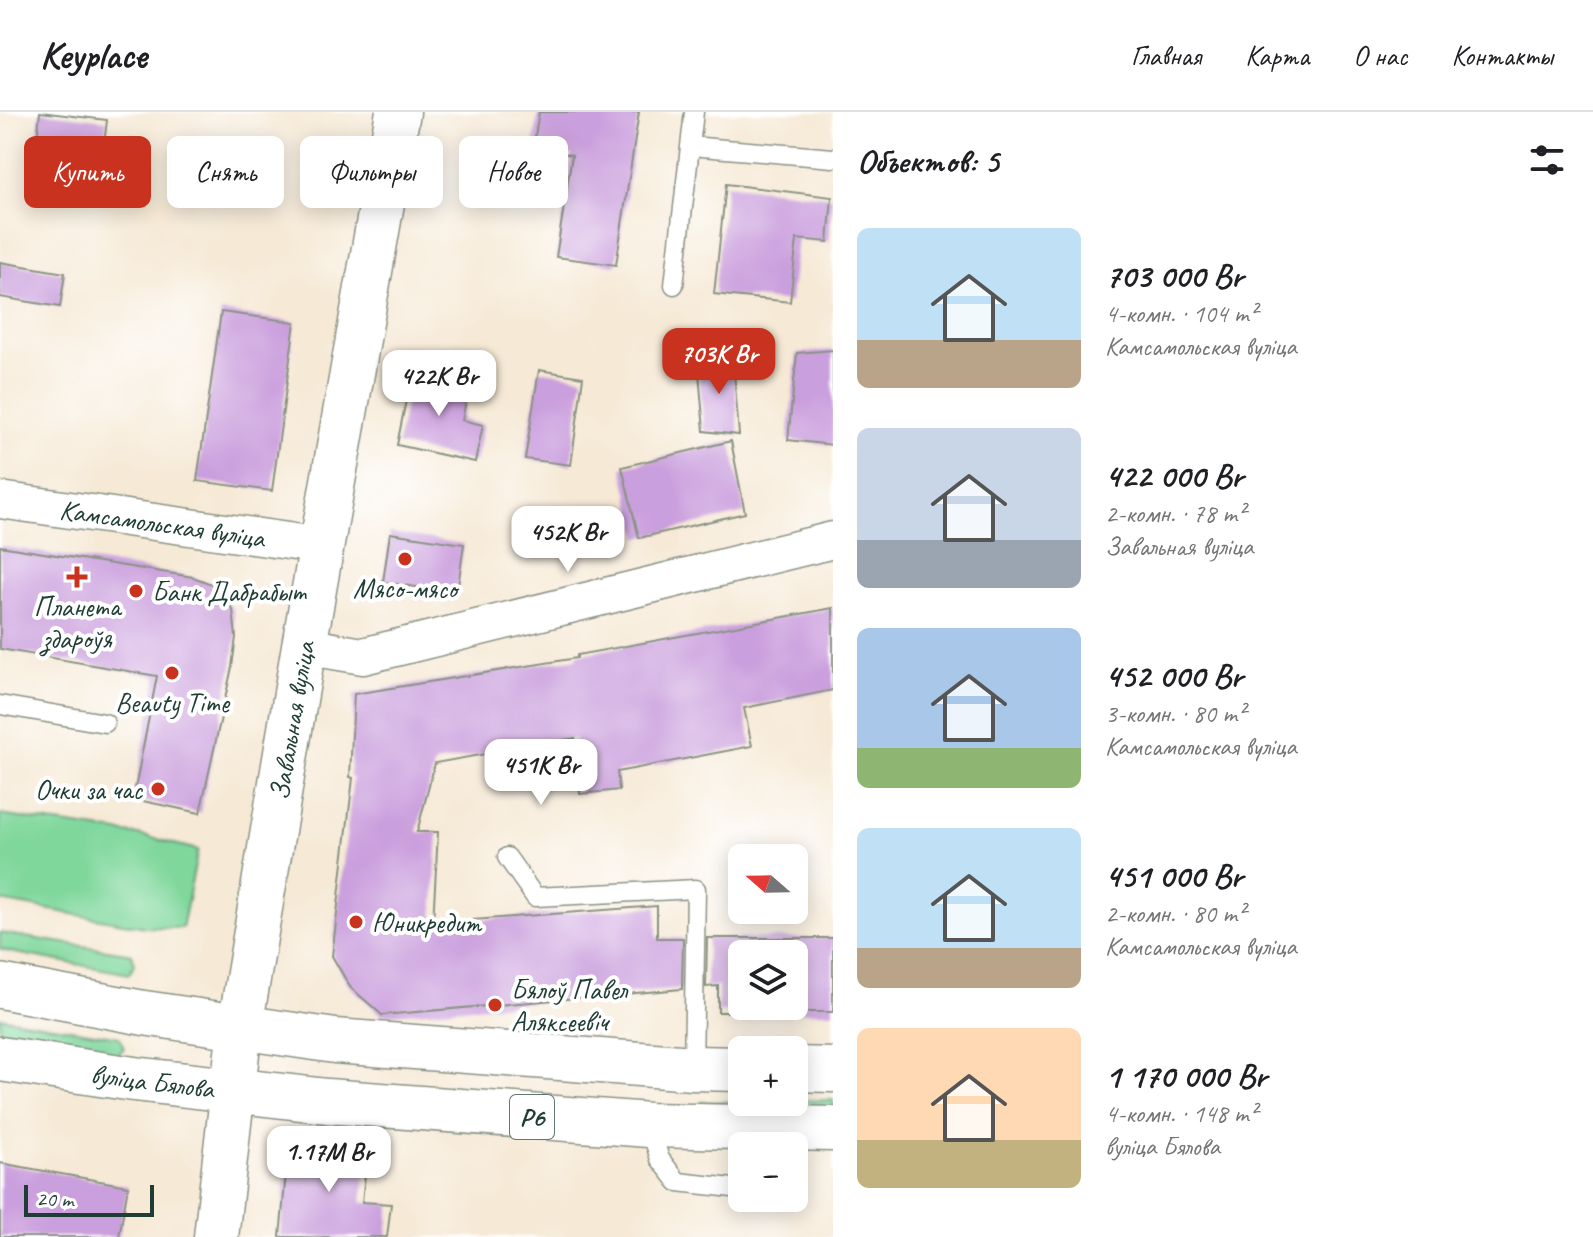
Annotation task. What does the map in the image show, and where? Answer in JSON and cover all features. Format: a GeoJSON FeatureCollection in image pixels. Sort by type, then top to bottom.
{"type":"FeatureCollection","features":[{"type":"Feature","properties":{"kind":"main road","name":"Завальная вуліца"},"geometry":{"type":"LineString","coordinates":[[216,1237],[240,1027],[398,112]]}},
{"type":"Feature","properties":{"kind":"main road","name":"Р6"},"geometry":{"type":"LineString","coordinates":[[0,986],[335,1041],[728,1069]]}},
{"type":"Feature","properties":{"kind":"main road","name":"вуліца Бялова"},"geometry":{"type":"LineString","coordinates":[[0,1059],[231,1092],[327,1101],[649,1125],[833,1129]]}},
{"type":"Feature","properties":{"kind":"main road"},"geometry":{"type":"LineString","coordinates":[[808,1069],[833,1070]]}},
{"type":"Feature","properties":{"kind":"street","name":"Камсамольская вуліца"},"geometry":{"type":"LineString","coordinates":[[0,500],[323,546]]}},
{"type":"Feature","properties":{"kind":"street"},"geometry":{"type":"LineString","coordinates":[[304,646],[363,656],[833,540]]}},
{"type":"Feature","properties":{"kind":"lane"},"geometry":{"type":"LineString","coordinates":[[674,285],[694,112]]}},
{"type":"Feature","properties":{"kind":"lane"},"geometry":{"type":"LineString","coordinates":[[690,146],[833,158]]}},
{"type":"Feature","properties":{"kind":"lane"},"geometry":{"type":"LineString","coordinates":[[0,705],[105,723]]}},
{"type":"Feature","properties":{"kind":"lane"},"geometry":{"type":"LineString","coordinates":[[507,857],[535,897],[696,889],[693,1068]]}},
{"type":"Feature","properties":{"kind":"lane"},"geometry":{"type":"LineString","coordinates":[[649,1125],[660,1159],[678,1182],[728,1187]]}},
{"type":"Feature","properties":{"kind":"green space"},"geometry":{"type":"Polygon","coordinates":[[[0,815],[139,835],[198,850],[182,928],[145,927],[0,901],[0,815]]]}},
{"type":"Feature","properties":{"kind":"green space"},"geometry":{"type":"Polygon","coordinates":[[[0,933],[132,954],[135,964],[129,974],[10,952],[0,949],[0,933]]]}},
{"type":"Feature","properties":{"kind":"green space"},"geometry":{"type":"Polygon","coordinates":[[[0,1017],[119,1037],[124,1048],[117,1056],[0,1033],[0,1017]]]}},
{"type":"Feature","properties":{"kind":"green space"},"geometry":{"type":"Polygon","coordinates":[[[808,1100],[833,1100],[833,1114],[808,1114],[808,1100]]]}},
{"type":"Feature","properties":{"kind":"green space"},"geometry":{"type":"Polygon","coordinates":[[[701,1102],[728,1102],[728,1116],[701,1116],[701,1102]]]}},
{"type":"Feature","properties":{"kind":"building"},"geometry":{"type":"Polygon","coordinates":[[[40,112],[107,120],[105,136],[37,136],[40,112]]]}},
{"type":"Feature","properties":{"kind":"building"},"geometry":{"type":"Polygon","coordinates":[[[539,112],[639,112],[616,265],[556,257],[564,208],[568,208],[572,155],[568,154],[568,136],[535,136],[539,112]]]}},
{"type":"Feature","properties":{"kind":"building"},"geometry":{"type":"Polygon","coordinates":[[[726,184],[832,197],[828,242],[797,239],[790,302],[714,294],[726,184]]]}},
{"type":"Feature","properties":{"kind":"building"},"geometry":{"type":"Polygon","coordinates":[[[0,262],[65,273],[60,307],[0,297],[0,262]]]}},
{"type":"Feature","properties":{"kind":"building"},"geometry":{"type":"Polygon","coordinates":[[[221,312],[295,322],[272,491],[197,481],[221,312]]]}},
{"type":"Feature","properties":{"kind":"building"},"geometry":{"type":"Polygon","coordinates":[[[833,350],[833,445],[788,440],[797,353],[833,350]]]}},
{"type":"Feature","properties":{"kind":"building"},"geometry":{"type":"Polygon","coordinates":[[[733,359],[739,435],[704,431],[698,361],[733,359]]]}},
{"type":"Feature","properties":{"kind":"building"},"geometry":{"type":"Polygon","coordinates":[[[412,370],[470,382],[462,420],[483,425],[475,462],[397,445],[412,370]]]}},
{"type":"Feature","properties":{"kind":"building"},"geometry":{"type":"Polygon","coordinates":[[[539,370],[583,377],[571,465],[525,459],[539,370]]]}},
{"type":"Feature","properties":{"kind":"building"},"geometry":{"type":"Polygon","coordinates":[[[731,441],[745,513],[639,538],[622,467],[731,441]]]}},
{"type":"Feature","properties":{"kind":"building"},"geometry":{"type":"Polygon","coordinates":[[[390,533],[464,544],[457,593],[383,582],[390,533]]]}},
{"type":"Feature","properties":{"kind":"building"},"geometry":{"type":"Polygon","coordinates":[[[0,546],[193,577],[217,586],[233,610],[236,637],[200,813],[133,799],[157,676],[0,649],[0,546]]]}},
{"type":"Feature","properties":{"kind":"building"},"geometry":{"type":"Polygon","coordinates":[[[833,608],[833,690],[744,708],[752,746],[617,772],[619,790],[580,794],[575,738],[435,763],[417,832],[438,832],[433,923],[657,906],[657,938],[683,938],[682,989],[382,1015],[350,987],[332,956],[353,778],[350,777],[354,694],[577,658],[577,655],[833,608]]]}},
{"type":"Feature","properties":{"kind":"building"},"geometry":{"type":"Polygon","coordinates":[[[707,938],[833,938],[833,1012],[808,1012],[808,940],[728,940],[728,1012],[718,1012],[718,986],[706,987],[707,938]]]}},
{"type":"Feature","properties":{"kind":"building"},"geometry":{"type":"Polygon","coordinates":[[[289,1141],[368,1148],[362,1202],[391,1204],[387,1237],[280,1237],[289,1141]]]}},
{"type":"Feature","properties":{"kind":"building"},"geometry":{"type":"Polygon","coordinates":[[[0,1163],[128,1186],[119,1237],[0,1237],[0,1163]]]}},
{"type":"Feature","properties":{"kind":"place","name":"Мясо-мясо"},"geometry":{"type":"Point","coordinates":[405,559]}},
{"type":"Feature","properties":{"kind":"place","name":"Планета здароўя"},"geometry":{"type":"Point","coordinates":[77,577]}},
{"type":"Feature","properties":{"kind":"place","name":"Банк Дабрабыт"},"geometry":{"type":"Point","coordinates":[136,591]}},
{"type":"Feature","properties":{"kind":"place","name":"Beauty Time"},"geometry":{"type":"Point","coordinates":[172,673]}},
{"type":"Feature","properties":{"kind":"place","name":"Очки за час"},"geometry":{"type":"Point","coordinates":[158,789]}},
{"type":"Feature","properties":{"kind":"place","name":"Юникредит"},"geometry":{"type":"Point","coordinates":[356,922]}},
{"type":"Feature","properties":{"kind":"place","name":"Бялоў Павел Аляксеевіч"},"geometry":{"type":"Point","coordinates":[495,1005]}}]}
